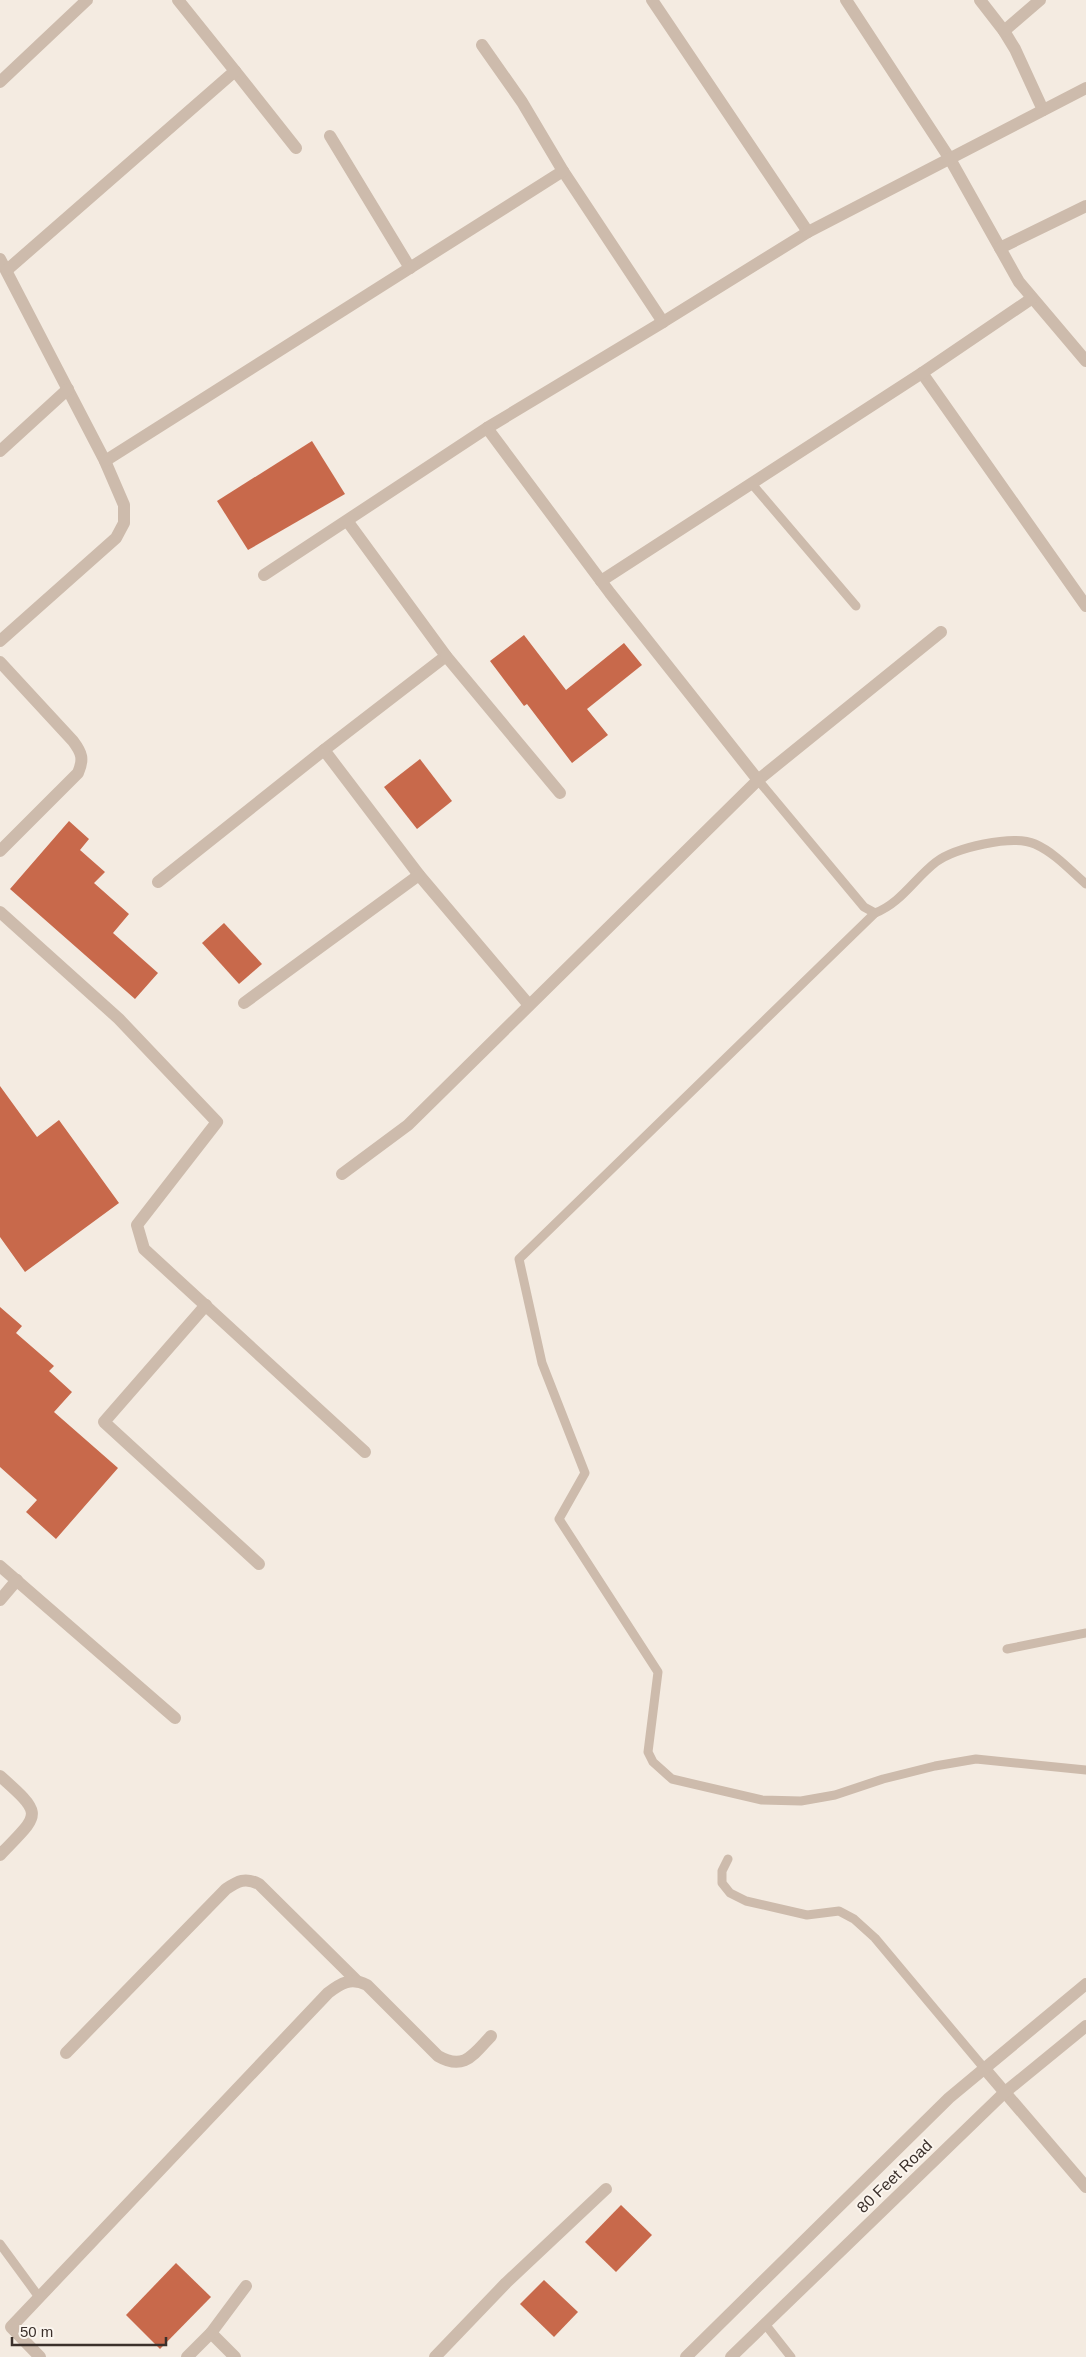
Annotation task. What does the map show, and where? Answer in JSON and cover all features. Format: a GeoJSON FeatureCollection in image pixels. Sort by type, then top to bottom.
{"type":"FeatureCollection","features":[{"type":"Feature","properties":{"kind":"street"},"geometry":{"type":"LineString","coordinates":[[0,82],[87,0]]}},
{"type":"Feature","properties":{"kind":"street"},"geometry":{"type":"LineString","coordinates":[[178,0],[296,148]]}},
{"type":"Feature","properties":{"kind":"street"},"geometry":{"type":"LineString","coordinates":[[652,0],[808,232]]}},
{"type":"Feature","properties":{"kind":"street"},"geometry":{"type":"LineString","coordinates":[[846,0],[950,159],[1018,282],[1086,361]]}},
{"type":"Feature","properties":{"kind":"street"},"geometry":{"type":"LineString","coordinates":[[980,0],[1004,31],[1043,110]]}},
{"type":"Feature","properties":{"kind":"street"},"geometry":{"type":"LineString","coordinates":[[1004,31],[1040,0]]}},
{"type":"Feature","properties":{"kind":"street"},"geometry":{"type":"LineString","coordinates":[[482,45],[522,102],[563,171],[663,322]]}},
{"type":"Feature","properties":{"kind":"street"},"geometry":{"type":"LineString","coordinates":[[0,641],[116,538],[124,523],[124,505],[105,461],[3,265],[235,71]]}},
{"type":"Feature","properties":{"kind":"street"},"geometry":{"type":"LineString","coordinates":[[264,575],[348,522],[487,428],[808,232],[1086,88]]}},
{"type":"Feature","properties":{"kind":"street"},"geometry":{"type":"LineString","coordinates":[[330,136],[410,268]]}},
{"type":"Feature","properties":{"kind":"street"},"geometry":{"type":"LineString","coordinates":[[105,461],[563,171]]}},
{"type":"Feature","properties":{"kind":"street"},"geometry":{"type":"LineString","coordinates":[[1000,248],[1086,206]]}},
{"type":"Feature","properties":{"kind":"street"},"geometry":{"type":"LineString","coordinates":[[601,581],[922,373],[1031,299]]}},
{"type":"Feature","properties":{"kind":"street"},"geometry":{"type":"LineString","coordinates":[[922,373],[987,468],[1086,606]]}},
{"type":"Feature","properties":{"kind":"street"},"geometry":{"type":"LineString","coordinates":[[0,451],[68,389]]}},
{"type":"Feature","properties":{"kind":"street"},"geometry":{"type":"LineString","coordinates":[[487,428],[601,581],[758,780]]}},
{"type":"Feature","properties":{"kind":"street"},"geometry":{"type":"LineString","coordinates":[[348,522],[446,656],[560,793]]}},
{"type":"Feature","properties":{"kind":"street"},"geometry":{"type":"LineString","coordinates":[[342,1174],[408,1124],[758,780],[941,632]]}},
{"type":"Feature","properties":{"kind":"street"},"geometry":{"type":"LineString","coordinates":[[158,882],[446,656]]}},
{"type":"Feature","properties":{"kind":"street"},"geometry":{"type":"LineString","coordinates":[[0,662],[73,741],[82,752],[83,762],[78,773],[0,852]]}},
{"type":"Feature","properties":{"kind":"street"},"geometry":{"type":"LineString","coordinates":[[324,750],[419,875],[529,1005]]}},
{"type":"Feature","properties":{"kind":"street"},"geometry":{"type":"LineString","coordinates":[[244,1003],[419,875]]}},
{"type":"Feature","properties":{"kind":"street"},"geometry":{"type":"LineString","coordinates":[[0,912],[119,1019],[217,1122],[137,1225],[144,1249],[365,1452]]}},
{"type":"Feature","properties":{"kind":"street"},"geometry":{"type":"LineString","coordinates":[[206,1305],[104,1422],[259,1564]]}},
{"type":"Feature","properties":{"kind":"street"},"geometry":{"type":"LineString","coordinates":[[0,1566],[175,1718]]}},
{"type":"Feature","properties":{"kind":"street"},"geometry":{"type":"LineString","coordinates":[[0,1600],[17,1580]]}},
{"type":"Feature","properties":{"kind":"street"},"geometry":{"type":"LineString","coordinates":[[0,1776],[24,1797],[33,1813],[32,1820],[27,1827],[0,1855]]}},
{"type":"Feature","properties":{"kind":"street"},"geometry":{"type":"LineString","coordinates":[[66,2053],[226,1889],[238,1881],[248,1879],[259,1884],[356,1980],[367,1985],[438,2056],[449,2062],[461,2063],[472,2056],[491,2036]]}},
{"type":"Feature","properties":{"kind":"street"},"geometry":{"type":"LineString","coordinates":[[40,2357],[11,2327],[328,1993],[341,1983],[356,1980]]}},
{"type":"Feature","properties":{"kind":"street"},"geometry":{"type":"LineString","coordinates":[[686,2357],[949,2098],[1086,1984]]}},
{"type":"Feature","properties":{"kind":"street","name":"80 Feet Road"},"geometry":{"type":"LineString","coordinates":[[731,2357],[1004,2093],[1086,2026]]}},
{"type":"Feature","properties":{"kind":"street"},"geometry":{"type":"LineString","coordinates":[[984,2068],[1086,2187]]}},
{"type":"Feature","properties":{"kind":"street"},"geometry":{"type":"LineString","coordinates":[[435,2357],[506,2282],[606,2189]]}},
{"type":"Feature","properties":{"kind":"street"},"geometry":{"type":"LineString","coordinates":[[187,2357],[211,2333],[246,2286]]}},
{"type":"Feature","properties":{"kind":"street"},"geometry":{"type":"LineString","coordinates":[[211,2333],[235,2357]]}},
{"type":"Feature","properties":{"kind":"lane"},"geometry":{"type":"LineString","coordinates":[[752,484],[856,606]]}},
{"type":"Feature","properties":{"kind":"lane"},"geometry":{"type":"LineString","coordinates":[[758,780],[864,907],[875,913]]}},
{"type":"Feature","properties":{"kind":"lane"},"geometry":{"type":"LineString","coordinates":[[1086,884],[1055,856],[1033,843],[1007,841],[966,848],[937,861],[889,908],[875,913],[519,1259],[542,1363],[586,1473],[559,1519],[658,1672],[648,1752],[653,1762],[672,1779],[762,1800],[801,1801],[835,1796],[883,1779],[935,1766],[976,1759],[1086,1770]]}},
{"type":"Feature","properties":{"kind":"lane"},"geometry":{"type":"LineString","coordinates":[[1007,1649],[1086,1633]]}},
{"type":"Feature","properties":{"kind":"lane"},"geometry":{"type":"LineString","coordinates":[[728,1860],[722,1871],[722,1883],[730,1893],[746,1901],[807,1915],[839,1911],[854,1919],[875,1938],[984,2068]]}},
{"type":"Feature","properties":{"kind":"lane"},"geometry":{"type":"LineString","coordinates":[[0,2244],[39,2297]]}},
{"type":"Feature","properties":{"kind":"lane"},"geometry":{"type":"LineString","coordinates":[[765,2324],[791,2357]]}},
{"type":"Feature","properties":{"kind":"building"},"geometry":{"type":"Polygon","coordinates":[[[312,441],[345,494],[248,550],[217,501],[312,441]]]}},
{"type":"Feature","properties":{"kind":"building"},"geometry":{"type":"Polygon","coordinates":[[[524,635],[566,690],[624,643],[642,665],[587,709],[608,735],[572,763],[527,704],[524,706],[490,661],[524,635]]]}},
{"type":"Feature","properties":{"kind":"building"},"geometry":{"type":"Polygon","coordinates":[[[420,759],[452,801],[417,829],[384,787],[420,759]]]}},
{"type":"Feature","properties":{"kind":"building"},"geometry":{"type":"Polygon","coordinates":[[[69,821],[89,839],[80,850],[105,872],[94,883],[129,914],[113,933],[158,973],[135,999],[10,889],[69,821]]]}},
{"type":"Feature","properties":{"kind":"building"},"geometry":{"type":"Polygon","coordinates":[[[224,923],[262,964],[239,984],[202,943],[224,923]]]}},
{"type":"Feature","properties":{"kind":"building"},"geometry":{"type":"Polygon","coordinates":[[[0,1086],[37,1137],[59,1120],[119,1203],[25,1272],[0,1237],[0,1086]]]}},
{"type":"Feature","properties":{"kind":"building"},"geometry":{"type":"Polygon","coordinates":[[[0,1307],[22,1326],[16,1333],[54,1366],[49,1371],[72,1392],[54,1412],[118,1468],[56,1539],[26,1512],[37,1500],[0,1467],[0,1307]]]}},
{"type":"Feature","properties":{"kind":"building"},"geometry":{"type":"Polygon","coordinates":[[[621,2205],[652,2235],[616,2272],[585,2242],[621,2205]]]}},
{"type":"Feature","properties":{"kind":"building"},"geometry":{"type":"Polygon","coordinates":[[[176,2263],[211,2297],[160,2349],[126,2315],[176,2263]]]}},
{"type":"Feature","properties":{"kind":"building"},"geometry":{"type":"Polygon","coordinates":[[[544,2280],[578,2312],[554,2337],[520,2304],[544,2280]]]}}]}
